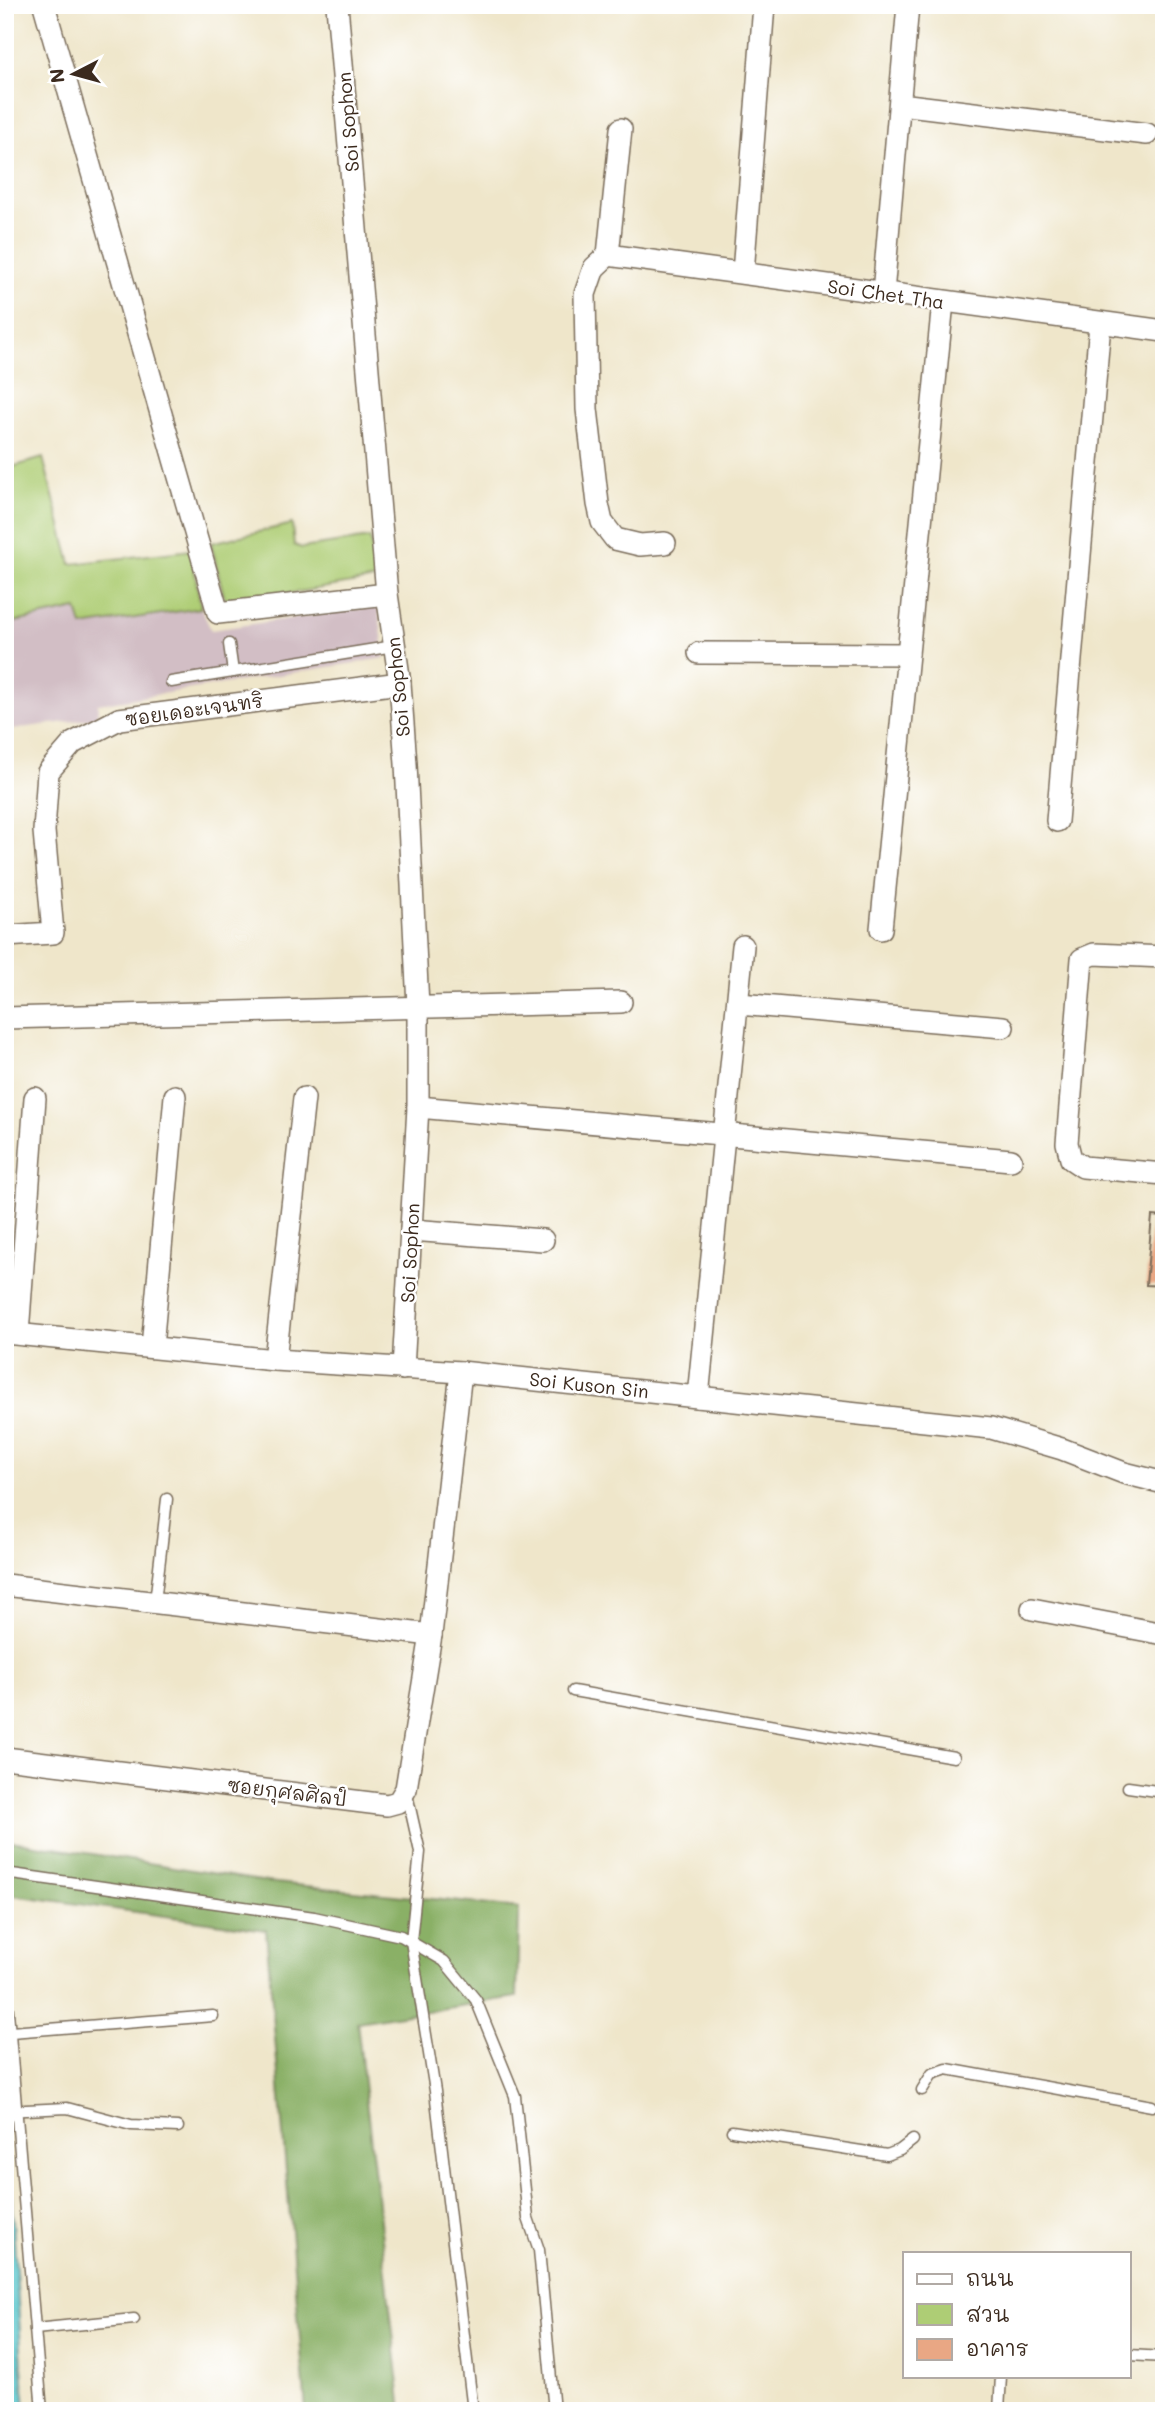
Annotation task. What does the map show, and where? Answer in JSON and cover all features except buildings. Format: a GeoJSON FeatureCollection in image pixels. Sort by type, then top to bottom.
{"type":"FeatureCollection","features":[{"type":"Feature","properties":{"kind":"street"},"geometry":{"type":"LineString","coordinates":[[44,5],[218,613],[387,594]]}},
{"type":"Feature","properties":{"kind":"street","name":"Soi Sophon"},"geometry":{"type":"LineString","coordinates":[[337,5],[387,594],[400,683],[418,1006],[418,1107],[403,1369]]}},
{"type":"Feature","properties":{"kind":"street"},"geometry":{"type":"LineString","coordinates":[[743,274],[764,5]]}},
{"type":"Feature","properties":{"kind":"street"},"geometry":{"type":"LineString","coordinates":[[883,293],[908,5]]}},
{"type":"Feature","properties":{"kind":"street"},"geometry":{"type":"LineString","coordinates":[[900,104],[1147,134]]}},
{"type":"Feature","properties":{"kind":"street"},"geometry":{"type":"LineString","coordinates":[[621,129],[608,255],[594,268],[585,294],[587,409],[602,522],[615,539],[640,545],[665,543]]}},
{"type":"Feature","properties":{"kind":"street","name":"Soi Chet Tha"},"geometry":{"type":"LineString","coordinates":[[608,255],[1164,331]]}},
{"type":"Feature","properties":{"kind":"street"},"geometry":{"type":"LineString","coordinates":[[881,929],[943,302]]}},
{"type":"Feature","properties":{"kind":"street"},"geometry":{"type":"LineString","coordinates":[[1057,821],[1100,324]]}},
{"type":"Feature","properties":{"kind":"street"},"geometry":{"type":"LineString","coordinates":[[699,653],[908,654]]}},
{"type":"Feature","properties":{"kind":"street","name":"ซอยเดอะเจนทริ"},"geometry":{"type":"LineString","coordinates":[[5,936],[53,933],[44,831],[48,772],[73,743],[119,719],[400,683]]}},
{"type":"Feature","properties":{"kind":"street"},"geometry":{"type":"LineString","coordinates":[[698,1397],[743,946]]}},
{"type":"Feature","properties":{"kind":"street"},"geometry":{"type":"LineString","coordinates":[[1164,957],[1094,954],[1082,959],[1067,1143],[1071,1160],[1083,1167],[1164,1174]]}},
{"type":"Feature","properties":{"kind":"street"},"geometry":{"type":"LineString","coordinates":[[5,1018],[621,1002]]}},
{"type":"Feature","properties":{"kind":"street"},"geometry":{"type":"LineString","coordinates":[[739,1004],[1003,1027]]}},
{"type":"Feature","properties":{"kind":"street"},"geometry":{"type":"LineString","coordinates":[[152,1347],[175,1096]]}},
{"type":"Feature","properties":{"kind":"street"},"geometry":{"type":"LineString","coordinates":[[12,1333],[35,1098]]}},
{"type":"Feature","properties":{"kind":"street"},"geometry":{"type":"LineString","coordinates":[[275,1360],[304,1098]]}},
{"type":"Feature","properties":{"kind":"street"},"geometry":{"type":"LineString","coordinates":[[418,1107],[1011,1160]]}},
{"type":"Feature","properties":{"kind":"street"},"geometry":{"type":"LineString","coordinates":[[411,1230],[543,1240]]}},
{"type":"Feature","properties":{"kind":"street","name":"Soi Kuson Sin"},"geometry":{"type":"LineString","coordinates":[[12,1333],[275,1360],[461,1372],[991,1428],[1062,1449],[1124,1473],[1164,1483]]}},
{"type":"Feature","properties":{"kind":"street"},"geometry":{"type":"LineString","coordinates":[[406,1788],[430,1635],[461,1372]]}},
{"type":"Feature","properties":{"kind":"street"},"geometry":{"type":"LineString","coordinates":[[5,1585],[430,1635]]}},
{"type":"Feature","properties":{"kind":"street"},"geometry":{"type":"LineString","coordinates":[[1032,1609],[1164,1634]]}},
{"type":"Feature","properties":{"kind":"street","name":"ซอยกุศลศิลป์"},"geometry":{"type":"LineString","coordinates":[[5,1758],[387,1805],[398,1801],[406,1788]]}},
{"type":"Feature","properties":{"kind":"lane"},"geometry":{"type":"LineString","coordinates":[[229,643],[233,672]]}},
{"type":"Feature","properties":{"kind":"lane"},"geometry":{"type":"LineString","coordinates":[[171,682],[394,646]]}},
{"type":"Feature","properties":{"kind":"lane"},"geometry":{"type":"LineString","coordinates":[[155,1602],[167,1499]]}},
{"type":"Feature","properties":{"kind":"lane"},"geometry":{"type":"LineString","coordinates":[[573,1691],[954,1757]]}},
{"type":"Feature","properties":{"kind":"lane"},"geometry":{"type":"LineString","coordinates":[[1128,1787],[1164,1792]]}},
{"type":"Feature","properties":{"kind":"lane"},"geometry":{"type":"LineString","coordinates":[[406,1788],[421,1852],[411,1941],[435,2091],[473,2411]]}},
{"type":"Feature","properties":{"kind":"lane"},"geometry":{"type":"LineString","coordinates":[[5,1873],[314,1917],[401,1936],[444,1961],[476,2000],[515,2096],[528,2218],[539,2250],[554,2411]]}},
{"type":"Feature","properties":{"kind":"lane"},"geometry":{"type":"LineString","coordinates":[[5,1976],[11,2032],[11,2111],[42,2411]]}},
{"type":"Feature","properties":{"kind":"lane"},"geometry":{"type":"LineString","coordinates":[[11,2032],[213,2016]]}},
{"type":"Feature","properties":{"kind":"lane"},"geometry":{"type":"LineString","coordinates":[[922,2090],[932,2074],[947,2069],[1152,2106]]}},
{"type":"Feature","properties":{"kind":"lane"},"geometry":{"type":"LineString","coordinates":[[11,2111],[66,2108],[131,2125],[178,2127]]}},
{"type":"Feature","properties":{"kind":"lane"},"geometry":{"type":"LineString","coordinates":[[732,2131],[887,2155],[913,2140]]}},
{"type":"Feature","properties":{"kind":"lane"},"geometry":{"type":"LineString","coordinates":[[35,2329],[134,2319]]}},
{"type":"Feature","properties":{"kind":"lane"},"geometry":{"type":"LineString","coordinates":[[1130,2355],[1164,2357]]}},
{"type":"Feature","properties":{"kind":"lane"},"geometry":{"type":"LineString","coordinates":[[999,2411],[1001,2378]]}},
{"type":"Feature","properties":{"kind":"shaded area"},"geometry":{"type":"Polygon","coordinates":[[[378,606],[385,658],[98,704],[97,718],[5,730],[5,624],[78,609],[83,626],[201,608],[211,630],[378,606]]]}},
{"type":"Feature","properties":{"kind":"green space"},"geometry":{"type":"Polygon","coordinates":[[[43,458],[71,564],[191,550],[201,608],[82,626],[77,609],[5,624],[5,469],[43,458]]]}},
{"type":"Feature","properties":{"kind":"green space"},"geometry":{"type":"Polygon","coordinates":[[[292,524],[294,545],[302,548],[370,538],[376,579],[232,603],[224,597],[211,543],[292,524]]]}},
{"type":"Feature","properties":{"kind":"green space"},"geometry":{"type":"Polygon","coordinates":[[[5,1840],[267,1882],[519,1908],[517,1997],[357,2022],[402,2411],[306,2411],[266,1930],[5,1894],[5,1840]]]}},
{"type":"Feature","properties":{"kind":"water"},"geometry":{"type":"Polygon","coordinates":[[[5,2158],[9,2161],[25,2411],[5,2411],[5,2158]]]}}]}
